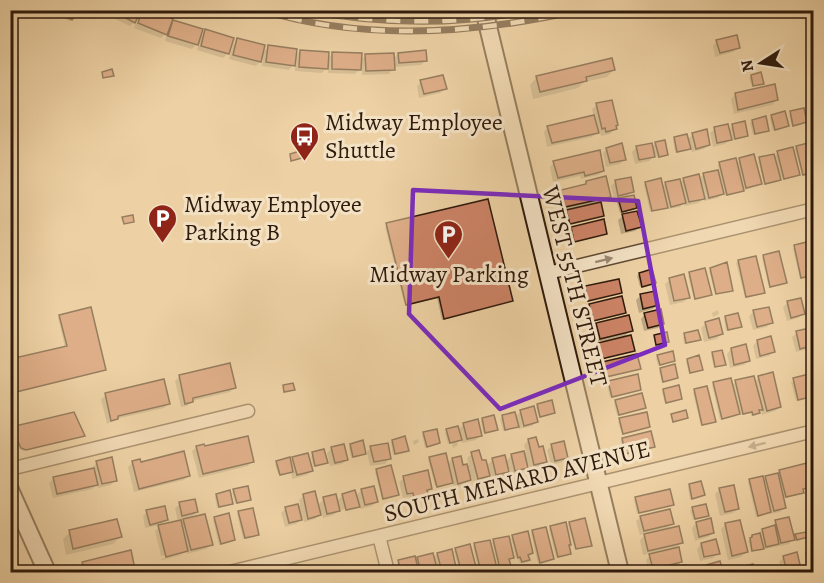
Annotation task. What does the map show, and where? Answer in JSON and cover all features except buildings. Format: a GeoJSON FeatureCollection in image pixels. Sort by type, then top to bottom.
{"type":"FeatureCollection","features":[{"type":"Feature","properties":{"kind":"main road","name":"WEST 55TH STREET"},"geometry":{"type":"LineString","coordinates":[[484,10],[620,573]]}},
{"type":"Feature","properties":{"kind":"main road"},"geometry":{"type":"LineString","coordinates":[[10,490],[47,573]]}},
{"type":"Feature","properties":{"kind":"street"},"geometry":{"type":"LineString","coordinates":[[548,273],[813,209]]}},
{"type":"Feature","properties":{"kind":"street"},"geometry":{"type":"LineString","coordinates":[[10,469],[248,411]]}},
{"type":"Feature","properties":{"kind":"street","name":"SOUTH MENARD AVENUE"},"geometry":{"type":"LineString","coordinates":[[230,573],[813,431]]}},
{"type":"Feature","properties":{"kind":"street"},"geometry":{"type":"LineString","coordinates":[[379,536],[388,573]]}},
{"type":"Feature","properties":{"kind":"highlighted area"},"geometry":{"type":"Polygon","coordinates":[[[413,190],[638,201],[665,345],[500,409],[409,314],[413,190]]]}},
{"type":"Feature","properties":{"kind":"railway"},"geometry":{"type":"LineString","coordinates":[[261,10],[340,27],[420,31],[501,25],[580,10]]}},
{"type":"Feature","properties":{"kind":"railway"},"geometry":{"type":"LineString","coordinates":[[303,10],[360,18],[418,21],[475,19],[532,10]]}},
{"type":"Feature","properties":{"kind":"place","name":"Midway Employee Shuttle"},"geometry":{"type":"Point","coordinates":[304,162]}},
{"type":"Feature","properties":{"kind":"place","name":"Midway Employee Parking B"},"geometry":{"type":"Point","coordinates":[163,244]}},
{"type":"Feature","properties":{"kind":"place","name":"Midway Parking"},"geometry":{"type":"Point","coordinates":[449,260]}}]}
